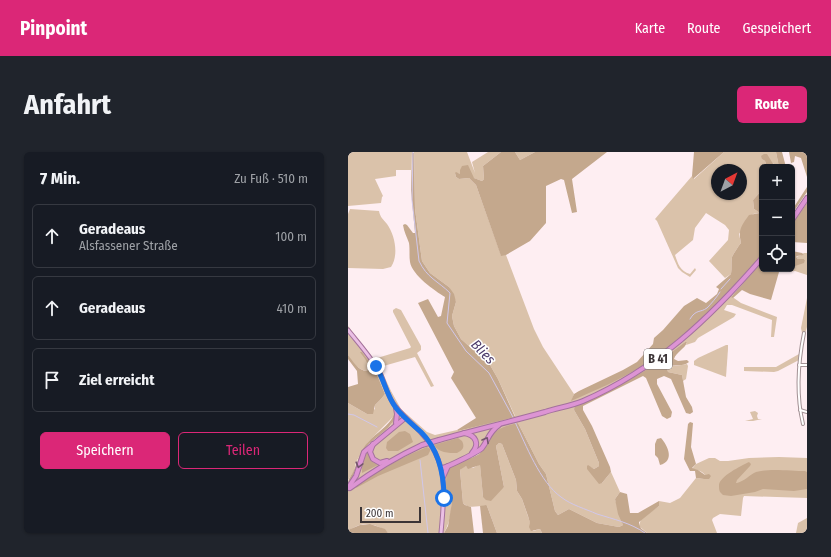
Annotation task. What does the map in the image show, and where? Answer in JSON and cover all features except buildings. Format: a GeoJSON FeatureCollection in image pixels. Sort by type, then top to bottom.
{"type":"FeatureCollection","features":[{"type":"Feature","properties":{"kind":"highway"},"geometry":{"type":"LineString","coordinates":[[795,216],[807,198]]}},
{"type":"Feature","properties":{"kind":"highway","name":"B 41"},"geometry":{"type":"LineString","coordinates":[[348,489],[389,461],[422,445],[581,401],[622,381],[662,356],[691,332],[734,290],[759,261]]}},
{"type":"Feature","properties":{"kind":"highway"},"geometry":{"type":"LineString","coordinates":[[396,408],[398,414],[396,424]]}},
{"type":"Feature","properties":{"kind":"highway"},"geometry":{"type":"LineString","coordinates":[[348,489],[356,476],[364,452],[404,417]]}},
{"type":"Feature","properties":{"kind":"highway"},"geometry":{"type":"LineString","coordinates":[[441,467],[450,465],[475,454],[481,449],[491,431],[502,423]]}},
{"type":"Feature","properties":{"kind":"highway"},"geometry":{"type":"LineString","coordinates":[[462,433],[468,434],[475,438],[477,445],[471,455]]}},
{"type":"Feature","properties":{"kind":"highway"},"geometry":{"type":"LineString","coordinates":[[374,444],[370,452],[373,459],[380,463],[389,461]]}},
{"type":"Feature","properties":{"kind":"highway"},"geometry":{"type":"LineString","coordinates":[[443,476],[450,465]]}},
{"type":"Feature","properties":{"kind":"main road"},"geometry":{"type":"LineString","coordinates":[[348,330],[376,366],[389,397],[396,408],[430,443],[441,467],[444,498],[441,533]]}},
{"type":"Feature","properties":{"kind":"street"},"geometry":{"type":"LineString","coordinates":[[803,424],[800,410],[799,365],[804,333]]}},
{"type":"Feature","properties":{"kind":"street"},"geometry":{"type":"LineString","coordinates":[[799,365],[807,365]]}},
{"type":"Feature","properties":{"kind":"street"},"geometry":{"type":"LineString","coordinates":[[800,410],[807,412]]}},
{"type":"Feature","properties":{"kind":"shaded area"},"geometry":{"type":"Polygon","coordinates":[[[348,152],[412,152],[411,170],[396,170],[396,176],[375,179],[383,196],[381,203],[348,206],[348,152]]]}},
{"type":"Feature","properties":{"kind":"shaded area"},"geometry":{"type":"Polygon","coordinates":[[[412,152],[414,153],[415,209],[422,261],[430,273],[449,287],[454,294],[456,302],[452,316],[454,326],[461,339],[490,365],[515,417],[457,430],[476,418],[451,378],[454,372],[418,303],[428,299],[438,317],[441,316],[445,297],[430,287],[419,277],[410,262],[409,243],[403,225],[407,225],[413,233],[415,233],[411,190],[412,152]]]}},
{"type":"Feature","properties":{"kind":"shaded area"},"geometry":{"type":"Polygon","coordinates":[[[414,152],[467,152],[475,173],[472,162],[488,152],[501,152],[483,166],[484,179],[482,181],[460,173],[455,173],[456,177],[459,179],[469,178],[476,185],[501,255],[506,255],[534,329],[543,347],[574,394],[572,400],[643,365],[745,272],[759,257],[759,265],[731,296],[741,303],[777,317],[774,337],[771,337],[772,320],[732,305],[727,305],[724,310],[736,314],[734,317],[698,338],[695,342],[686,345],[687,342],[685,342],[639,375],[583,403],[574,410],[585,429],[599,463],[599,466],[594,469],[590,467],[602,483],[611,472],[620,492],[615,499],[623,525],[619,527],[597,523],[569,509],[558,515],[555,511],[546,474],[539,464],[518,423],[488,440],[483,450],[478,454],[453,466],[453,492],[450,518],[444,533],[388,533],[379,527],[367,524],[348,530],[348,484],[355,473],[359,458],[363,451],[391,425],[393,417],[368,442],[356,462],[354,471],[348,480],[348,403],[367,414],[375,409],[375,405],[385,394],[375,370],[368,365],[367,371],[364,371],[356,366],[349,358],[348,326],[374,359],[411,347],[393,312],[396,308],[401,310],[421,346],[421,350],[417,353],[434,386],[431,387],[415,357],[380,367],[401,409],[427,432],[435,435],[458,431],[515,416],[490,365],[461,339],[454,326],[452,316],[456,302],[449,287],[430,273],[422,261],[415,209],[414,152]]]}},
{"type":"Feature","properties":{"kind":"shaded area"},"geometry":{"type":"Polygon","coordinates":[[[501,152],[515,152],[520,160],[535,152],[607,152],[572,179],[577,212],[572,213],[564,180],[561,179],[546,186],[546,223],[530,241],[506,255],[501,256],[476,185],[469,178],[459,179],[456,177],[455,173],[460,174],[462,166],[468,165],[474,178],[482,181],[484,179],[483,166],[501,152]]]}},
{"type":"Feature","properties":{"kind":"shaded area"},"geometry":{"type":"Polygon","coordinates":[[[515,152],[535,152],[520,160],[515,152]]]}},
{"type":"Feature","properties":{"kind":"shaded area"},"geometry":{"type":"Polygon","coordinates":[[[694,152],[724,152],[693,179],[694,152]]]}},
{"type":"Feature","properties":{"kind":"shaded area"},"geometry":{"type":"Polygon","coordinates":[[[724,152],[776,152],[778,164],[774,164],[762,159],[766,164],[759,164],[759,193],[753,200],[754,209],[759,213],[753,214],[739,234],[741,243],[732,257],[731,274],[725,278],[709,261],[728,240],[729,230],[725,225],[706,213],[695,228],[693,240],[675,255],[678,264],[684,271],[690,274],[695,268],[696,270],[690,277],[678,268],[655,219],[692,176],[694,179],[724,152]]]}},
{"type":"Feature","properties":{"kind":"shaded area"},"geometry":{"type":"Polygon","coordinates":[[[776,152],[782,152],[785,164],[778,164],[776,152]]]}},
{"type":"Feature","properties":{"kind":"shaded area"},"geometry":{"type":"Polygon","coordinates":[[[789,152],[807,152],[807,177],[801,158],[795,156],[794,162],[791,163],[789,152]]]}},
{"type":"Feature","properties":{"kind":"shaded area"},"geometry":{"type":"Polygon","coordinates":[[[767,154],[773,164],[766,164],[761,156],[767,154]]]}},
{"type":"Feature","properties":{"kind":"shaded area"},"geometry":{"type":"Polygon","coordinates":[[[807,187],[807,192],[795,210],[795,205],[807,187]]]}},
{"type":"Feature","properties":{"kind":"shaded area"},"geometry":{"type":"Polygon","coordinates":[[[759,193],[759,212],[754,209],[753,200],[759,193]]]}},
{"type":"Feature","properties":{"kind":"shaded area"},"geometry":{"type":"Polygon","coordinates":[[[807,203],[807,243],[795,242],[795,220],[807,203]]]}},
{"type":"Feature","properties":{"kind":"shaded area"},"geometry":{"type":"Polygon","coordinates":[[[350,209],[379,211],[394,239],[395,257],[391,267],[383,269],[348,268],[348,214],[350,209]]]}},
{"type":"Feature","properties":{"kind":"shaded area"},"geometry":{"type":"Polygon","coordinates":[[[759,213],[759,257],[735,284],[691,329],[659,355],[608,385],[571,401],[574,394],[579,391],[637,362],[653,344],[654,338],[684,306],[697,298],[706,303],[717,294],[719,289],[716,287],[731,274],[732,257],[741,243],[740,231],[749,215],[759,213]]]}},
{"type":"Feature","properties":{"kind":"shaded area"},"geometry":{"type":"Polygon","coordinates":[[[795,252],[804,255],[796,257],[798,259],[804,259],[804,263],[795,266],[795,252]]]}},
{"type":"Feature","properties":{"kind":"shaded area"},"geometry":{"type":"Polygon","coordinates":[[[802,253],[807,253],[807,275],[795,271],[795,265],[805,260],[798,259],[796,257],[804,254],[802,253]]]}},
{"type":"Feature","properties":{"kind":"shaded area"},"geometry":{"type":"Polygon","coordinates":[[[759,265],[759,272],[779,272],[771,300],[742,290],[733,298],[731,297],[759,265]]]}},
{"type":"Feature","properties":{"kind":"shaded area"},"geometry":{"type":"Polygon","coordinates":[[[807,298],[807,327],[805,334],[802,333],[801,328],[807,298]]]}},
{"type":"Feature","properties":{"kind":"shaded area"},"geometry":{"type":"Polygon","coordinates":[[[687,342],[683,349],[674,359],[678,361],[687,360],[689,362],[674,366],[669,365],[667,368],[668,372],[682,375],[686,397],[692,407],[693,412],[690,414],[686,413],[671,379],[664,376],[657,379],[657,384],[672,412],[671,417],[667,419],[662,416],[646,378],[643,376],[583,406],[583,410],[592,426],[610,467],[611,472],[602,483],[599,484],[587,469],[588,465],[594,469],[599,466],[599,463],[585,429],[574,410],[575,406],[632,378],[687,342]]]}},
{"type":"Feature","properties":{"kind":"shaded area"},"geometry":{"type":"Polygon","coordinates":[[[728,345],[728,349],[726,377],[694,365],[694,361],[698,358],[728,345]]]}},
{"type":"Feature","properties":{"kind":"shaded area"},"geometry":{"type":"Polygon","coordinates":[[[360,352],[362,352],[375,370],[385,394],[375,405],[373,414],[367,414],[348,403],[348,387],[358,384],[357,371],[348,359],[348,355],[356,365],[364,371],[367,371],[368,368],[366,361],[360,352]]]}},
{"type":"Feature","properties":{"kind":"shaded area"},"geometry":{"type":"Polygon","coordinates":[[[799,354],[799,360],[778,371],[744,371],[744,367],[776,367],[799,354]]]}},
{"type":"Feature","properties":{"kind":"shaded area"},"geometry":{"type":"Polygon","coordinates":[[[687,364],[686,379],[683,381],[682,375],[668,372],[667,368],[669,365],[676,366],[687,364]]]}},
{"type":"Feature","properties":{"kind":"shaded area"},"geometry":{"type":"Polygon","coordinates":[[[755,411],[758,413],[758,419],[762,419],[745,421],[753,419],[750,412],[755,411]]]}},
{"type":"Feature","properties":{"kind":"shaded area"},"geometry":{"type":"Polygon","coordinates":[[[394,415],[392,423],[363,451],[348,484],[349,478],[366,445],[389,423],[394,415]]]}},
{"type":"Feature","properties":{"kind":"shaded area"},"geometry":{"type":"Polygon","coordinates":[[[690,422],[693,423],[691,447],[696,464],[692,468],[705,475],[709,474],[711,476],[709,479],[696,478],[695,471],[690,471],[684,459],[688,424],[690,422]]]}},
{"type":"Feature","properties":{"kind":"shaded area"},"geometry":{"type":"Polygon","coordinates":[[[518,423],[539,464],[546,474],[555,511],[558,515],[569,509],[597,523],[619,527],[623,525],[618,514],[615,499],[620,492],[627,494],[630,513],[638,513],[659,501],[659,506],[639,522],[640,527],[647,533],[542,533],[540,529],[531,531],[528,516],[522,499],[517,491],[516,480],[502,444],[499,443],[496,446],[504,487],[491,501],[486,500],[483,497],[480,465],[468,469],[466,466],[460,470],[463,503],[471,507],[474,533],[444,533],[448,526],[452,502],[446,498],[447,473],[451,467],[479,454],[496,431],[518,423]]]}},
{"type":"Feature","properties":{"kind":"shaded area"},"geometry":{"type":"Polygon","coordinates":[[[405,431],[410,434],[413,442],[398,451],[388,451],[386,448],[387,442],[399,432],[405,431]]]}},
{"type":"Feature","properties":{"kind":"shaded area"},"geometry":{"type":"Polygon","coordinates":[[[458,438],[462,441],[463,447],[457,453],[447,453],[438,450],[434,445],[458,438]]]}},
{"type":"Feature","properties":{"kind":"shaded area"},"geometry":{"type":"Polygon","coordinates":[[[661,438],[668,449],[669,457],[665,463],[660,465],[658,458],[655,455],[655,444],[657,439],[661,438]]]}},
{"type":"Feature","properties":{"kind":"shaded area"},"geometry":{"type":"Polygon","coordinates":[[[499,443],[502,444],[516,480],[517,491],[522,499],[533,531],[540,529],[542,533],[497,533],[487,506],[471,507],[463,503],[460,470],[465,466],[473,468],[480,464],[483,497],[504,487],[496,446],[499,443]]]}},
{"type":"Feature","properties":{"kind":"shaded area"},"geometry":{"type":"Polygon","coordinates":[[[427,447],[430,449],[428,455],[378,476],[356,488],[382,469],[427,447]]]}},
{"type":"Feature","properties":{"kind":"shaded area"},"geometry":{"type":"Polygon","coordinates":[[[367,452],[371,461],[378,465],[362,473],[362,466],[367,452]]]}},
{"type":"Feature","properties":{"kind":"shaded area"},"geometry":{"type":"Polygon","coordinates":[[[709,458],[715,458],[720,461],[728,461],[749,458],[807,458],[807,498],[744,496],[741,516],[720,514],[713,518],[712,520],[717,533],[647,533],[639,526],[641,519],[659,506],[659,501],[670,503],[680,498],[696,478],[707,479],[701,472],[692,469],[696,464],[709,458]]]}},
{"type":"Feature","properties":{"kind":"shaded area"},"geometry":{"type":"Polygon","coordinates":[[[749,462],[751,464],[750,466],[736,483],[756,472],[761,471],[805,471],[807,472],[807,489],[794,491],[763,489],[755,492],[731,496],[723,495],[719,490],[719,485],[723,478],[749,462]]]}},
{"type":"Feature","properties":{"kind":"shaded area"},"geometry":{"type":"Polygon","coordinates":[[[486,505],[497,533],[483,533],[480,506],[486,505]]]}},
{"type":"Feature","properties":{"kind":"shaded area"},"geometry":{"type":"Polygon","coordinates":[[[807,518],[807,533],[796,533],[798,523],[807,518]]]}},
{"type":"Feature","properties":{"kind":"shaded area"},"geometry":{"type":"Polygon","coordinates":[[[370,524],[385,529],[388,533],[348,533],[348,530],[360,525],[370,524]]]}},
{"type":"Feature","properties":{"kind":"waterway","name":"Blies"},"geometry":{"type":"LineString","coordinates":[[413,152],[412,200],[419,261],[429,275],[450,293],[447,323],[466,351],[489,373],[514,419]]}},
{"type":"Feature","properties":{"kind":"waterway"},"geometry":{"type":"LineString","coordinates":[[721,289],[730,279]]}},
{"type":"Feature","properties":{"kind":"waterway"},"geometry":{"type":"LineString","coordinates":[[690,319],[696,312],[707,308],[720,292]]}},
{"type":"Feature","properties":{"kind":"waterway"},"geometry":{"type":"LineString","coordinates":[[348,414],[354,415],[377,427]]}},
{"type":"Feature","properties":{"kind":"waterway","name":"Blies"},"geometry":{"type":"LineString","coordinates":[[515,422],[540,473],[546,482],[561,497],[579,507],[628,524],[645,533]]}},
{"type":"Feature","properties":{"kind":"waterway"},"geometry":{"type":"LineString","coordinates":[[420,460],[428,533]]}},
{"type":"Feature","properties":{"kind":"route"},"geometry":{"type":"LineString","coordinates":[[376,366],[389,397],[396,408],[430,443],[436,454],[442,468],[444,498]]}}]}
